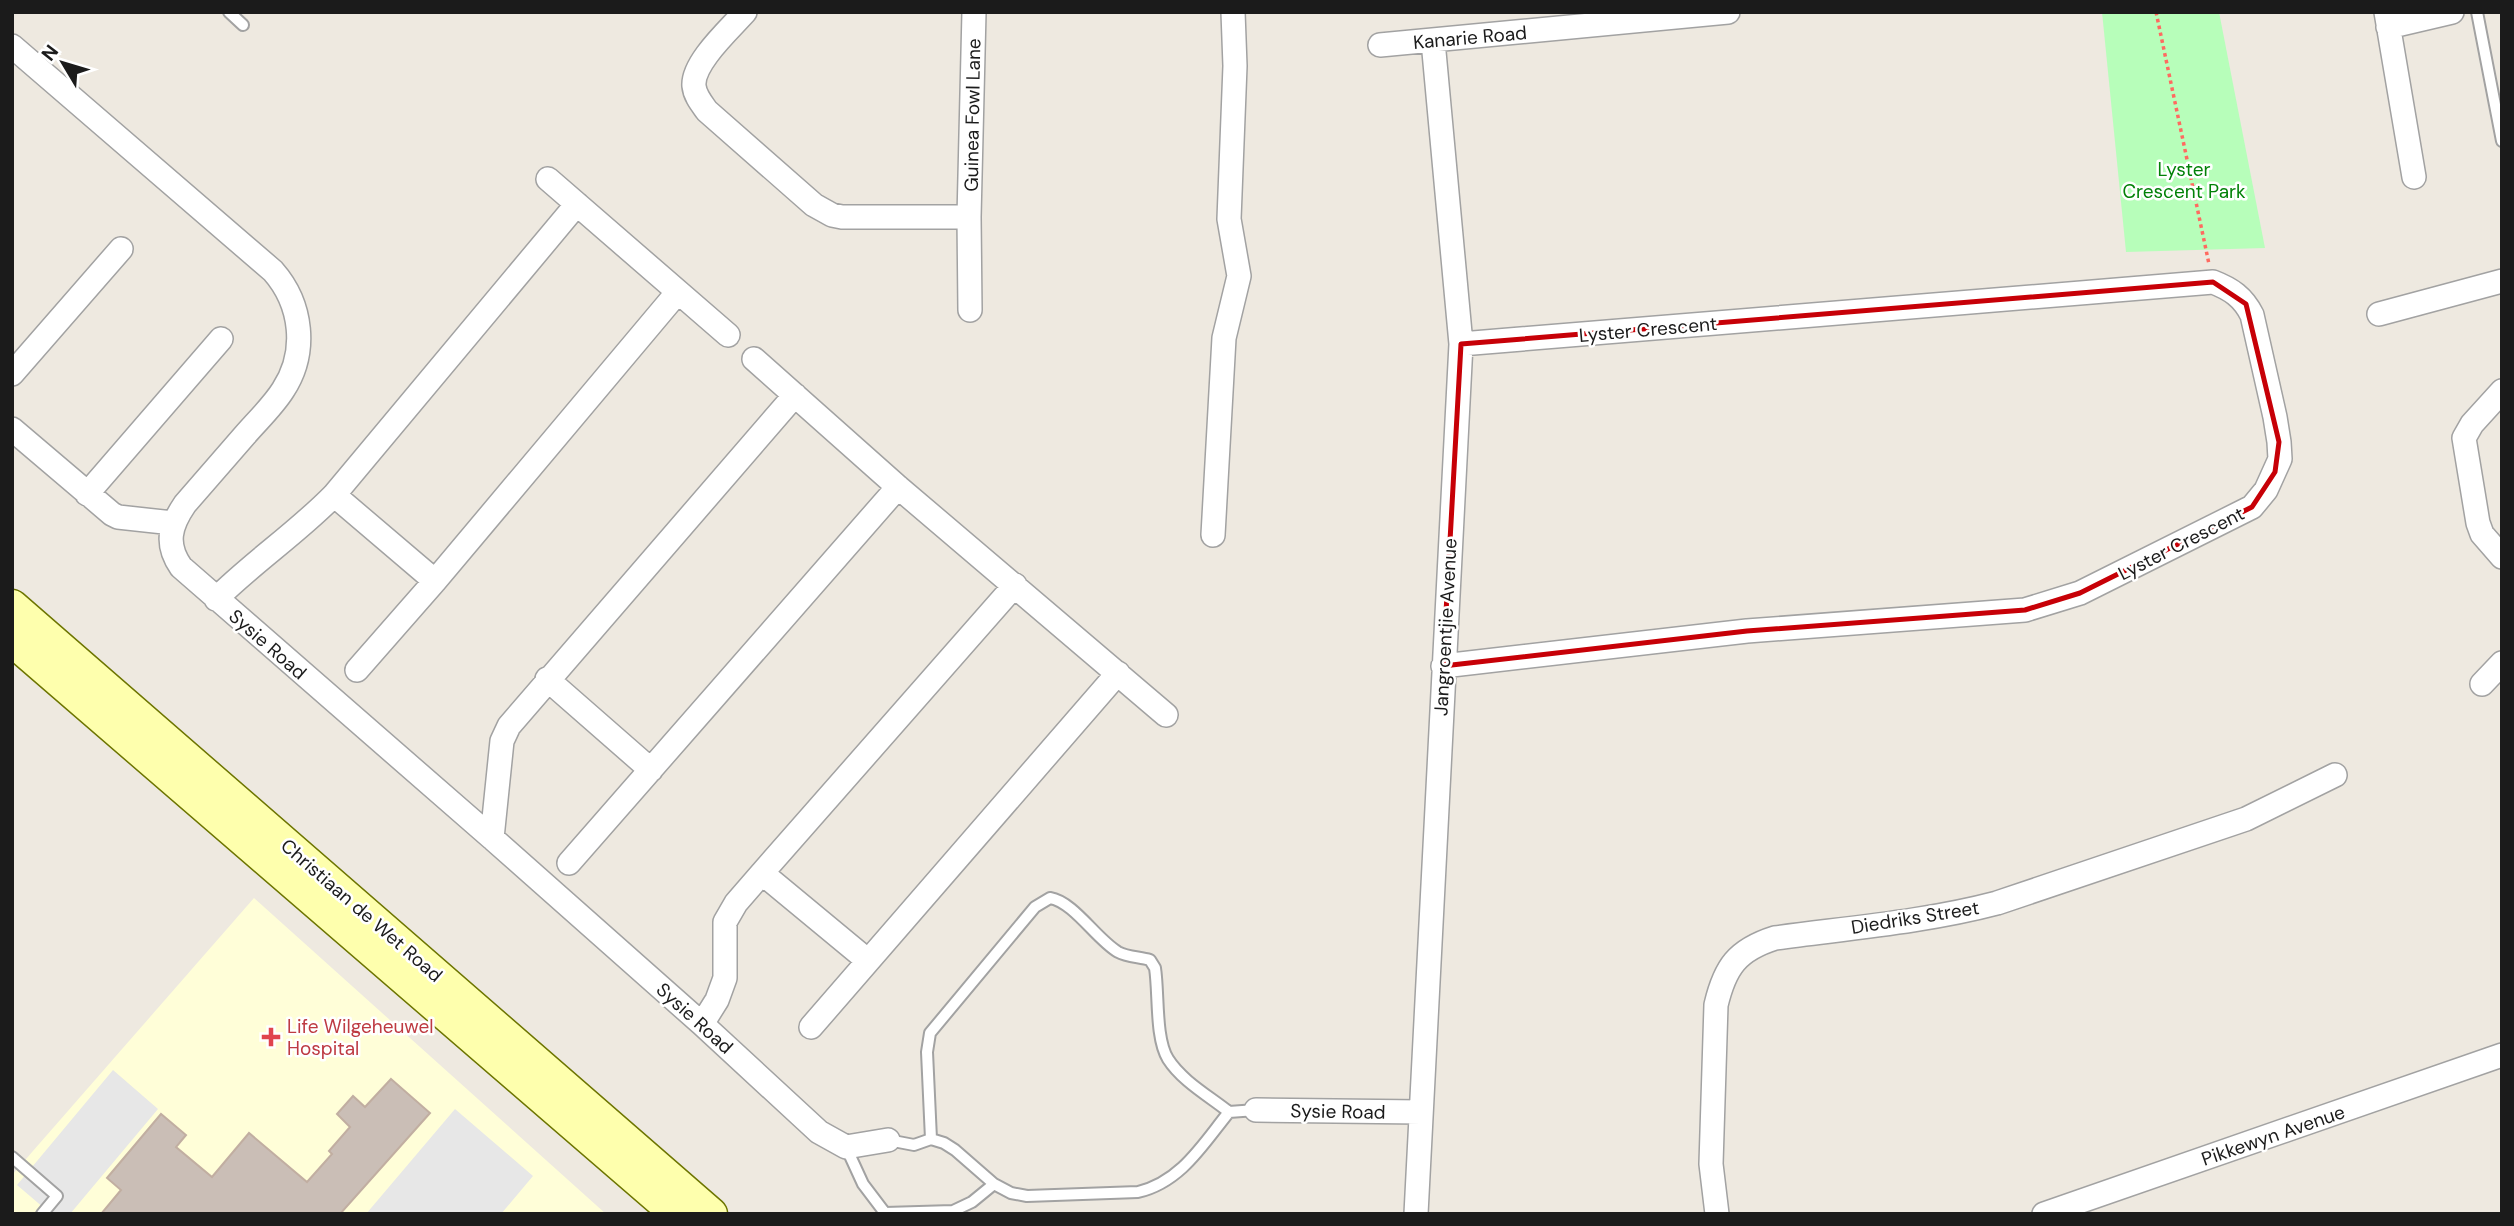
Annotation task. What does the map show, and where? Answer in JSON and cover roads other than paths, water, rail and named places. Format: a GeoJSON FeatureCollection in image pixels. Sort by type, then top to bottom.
{"type":"FeatureCollection","features":[{"type":"Feature","properties":{"kind":"main road","name":"Christiaan de Wet Road"},"geometry":{"type":"LineString","coordinates":[[12,606],[711,1214]]}},
{"type":"Feature","properties":{"kind":"main road","name":"Christiaan de Wet Road"},"geometry":{"type":"LineString","coordinates":[[12,640],[677,1214]]}},
{"type":"Feature","properties":{"kind":"street","name":"Guinea Fowl Lane"},"geometry":{"type":"LineString","coordinates":[[745,12],[710,52],[695,76],[696,94],[707,111],[814,205],[832,215],[842,217],[970,217],[974,12]]}},
{"type":"Feature","properties":{"kind":"street"},"geometry":{"type":"LineString","coordinates":[[1213,535],[1224,338],[1239,276],[1229,219],[1235,66],[1233,12]]}},
{"type":"Feature","properties":{"kind":"street","name":"Kanarie Road"},"geometry":{"type":"LineString","coordinates":[[1380,45],[1728,12]]}},
{"type":"Feature","properties":{"kind":"street"},"geometry":{"type":"LineString","coordinates":[[2414,177],[2387,20],[2452,12]]}},
{"type":"Feature","properties":{"kind":"street","name":"Jangroentjie Avenue"},"geometry":{"type":"LineString","coordinates":[[1416,1214],[1461,344],[1433,41]]}},
{"type":"Feature","properties":{"kind":"street"},"geometry":{"type":"LineString","coordinates":[[12,46],[273,271],[288,291],[295,307],[298,350],[294,369],[282,392],[185,504],[173,523],[118,517],[87,494],[12,429]]}},
{"type":"Feature","properties":{"kind":"street"},"geometry":{"type":"LineString","coordinates":[[548,179],[728,335]]}},
{"type":"Feature","properties":{"kind":"street"},"geometry":{"type":"LineString","coordinates":[[216,599],[246,569],[307,522],[334,495],[577,204]]}},
{"type":"Feature","properties":{"kind":"street"},"geometry":{"type":"LineString","coordinates":[[970,217],[970,310]]}},
{"type":"Feature","properties":{"kind":"street"},"geometry":{"type":"LineString","coordinates":[[12,374],[121,249]]}},
{"type":"Feature","properties":{"kind":"street"},"geometry":{"type":"LineString","coordinates":[[2379,314],[2502,281]]}},
{"type":"Feature","properties":{"kind":"street","name":"Lyster Crescent"},"geometry":{"type":"LineString","coordinates":[[1443,666],[1748,631],[2025,611],[2080,593],[2252,507],[2266,490],[2280,459],[2280,442],[2252,315],[2238,295],[2213,282],[1461,344]]}},
{"type":"Feature","properties":{"kind":"street"},"geometry":{"type":"LineString","coordinates":[[357,670],[435,582],[677,293]]}},
{"type":"Feature","properties":{"kind":"street"},"geometry":{"type":"LineString","coordinates":[[87,494],[221,340]]}},
{"type":"Feature","properties":{"kind":"street"},"geometry":{"type":"LineString","coordinates":[[754,359],[898,487],[1166,715]]}},
{"type":"Feature","properties":{"kind":"street"},"geometry":{"type":"LineString","coordinates":[[2502,391],[2472,424],[2464,438],[2479,523],[2490,545],[2502,557]]}},
{"type":"Feature","properties":{"kind":"street"},"geometry":{"type":"LineString","coordinates":[[492,838],[502,741],[517,713],[795,396]]}},
{"type":"Feature","properties":{"kind":"street"},"geometry":{"type":"LineString","coordinates":[[569,863],[898,487]]}},
{"type":"Feature","properties":{"kind":"street"},"geometry":{"type":"LineString","coordinates":[[334,495],[435,582]]}},
{"type":"Feature","properties":{"kind":"street","name":"Sysie Road"},"geometry":{"type":"LineString","coordinates":[[173,523],[171,547],[174,558],[181,567],[492,838],[819,1132],[845,1147]]}},
{"type":"Feature","properties":{"kind":"street"},"geometry":{"type":"LineString","coordinates":[[702,1024],[717,1000],[725,978],[725,922],[736,903],[1015,585]]}},
{"type":"Feature","properties":{"kind":"street"},"geometry":{"type":"LineString","coordinates":[[2482,684],[2502,663]]}},
{"type":"Feature","properties":{"kind":"street"},"geometry":{"type":"LineString","coordinates":[[811,1027],[1118,674]]}},
{"type":"Feature","properties":{"kind":"street"},"geometry":{"type":"LineString","coordinates":[[547,680],[651,769]]}},
{"type":"Feature","properties":{"kind":"street","name":"Diedriks Street"},"geometry":{"type":"LineString","coordinates":[[1717,1214],[1711,1164],[1716,1004],[1721,983],[1738,957],[1756,944],[1775,938],[1929,917],[1997,902],[2246,819],[2335,775]]}},
{"type":"Feature","properties":{"kind":"street"},"geometry":{"type":"LineString","coordinates":[[762,873],[867,960]]}},
{"type":"Feature","properties":{"kind":"street","name":"Pikkewyn Avenue"},"geometry":{"type":"LineString","coordinates":[[2044,1214],[2502,1055]]}},
{"type":"Feature","properties":{"kind":"street","name":"Sysie Road"},"geometry":{"type":"LineString","coordinates":[[1255,1110],[1421,1112]]}},
{"type":"Feature","properties":{"kind":"street"},"geometry":{"type":"LineString","coordinates":[[845,1147],[888,1140]]}},
{"type":"Feature","properties":{"kind":"lane"},"geometry":{"type":"LineString","coordinates":[[229,12],[243,25]]}},
{"type":"Feature","properties":{"kind":"lane"},"geometry":{"type":"LineString","coordinates":[[2477,12],[2502,141]]}},
{"type":"Feature","properties":{"kind":"lane"},"geometry":{"type":"LineString","coordinates":[[931,1139],[927,1052],[930,1032],[1035,907],[1050,898],[1059,900],[1119,953],[1150,960],[1155,968],[1161,1034],[1167,1058],[1184,1078],[1229,1112],[1255,1110]]}},
{"type":"Feature","properties":{"kind":"lane"},"geometry":{"type":"LineString","coordinates":[[888,1140],[914,1145],[931,1139],[944,1143],[994,1184],[1011,1193],[1027,1196],[1138,1192],[1156,1188],[1174,1176],[1189,1162],[1229,1112]]}},
{"type":"Feature","properties":{"kind":"lane"},"geometry":{"type":"LineString","coordinates":[[845,1147],[863,1185],[886,1213],[953,1211],[972,1202],[994,1184]]}},
{"type":"Feature","properties":{"kind":"lane"},"geometry":{"type":"LineString","coordinates":[[12,1157],[57,1196],[42,1214]]}},
{"type":"Feature","properties":{"kind":"place","name":"Life Wilgeheuwel Hospital"},"geometry":{"type":"Point","coordinates":[271,1037]}},
{"type":"Feature","properties":{"kind":"park label","name":"Lyster Crescent Park"},"geometry":{"type":"Point","coordinates":[2184,180]}}]}
